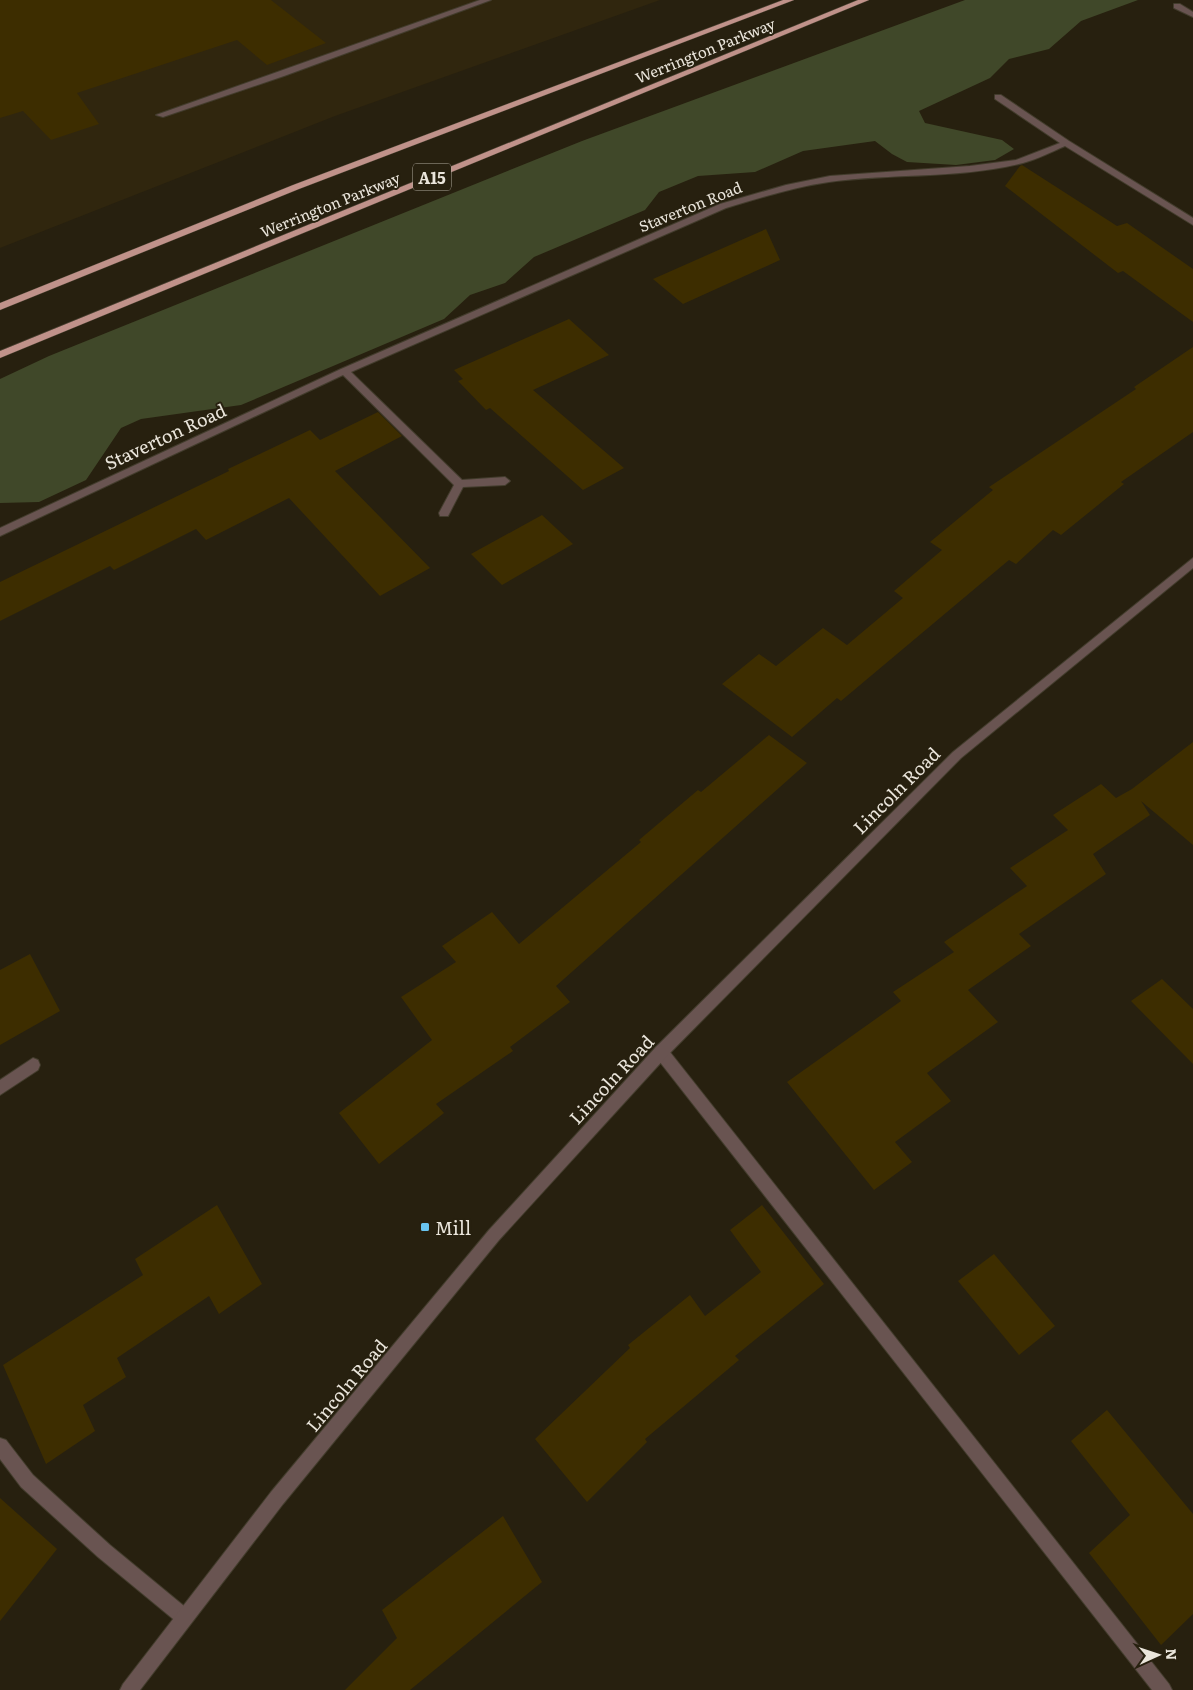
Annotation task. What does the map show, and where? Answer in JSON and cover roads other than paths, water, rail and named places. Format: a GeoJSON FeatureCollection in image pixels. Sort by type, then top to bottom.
{"type":"FeatureCollection","features":[{"type":"Feature","properties":{"kind":"highway","name":"Werrington Parkway"},"geometry":{"type":"LineString","coordinates":[[0,307],[305,184],[790,0]]}},
{"type":"Feature","properties":{"kind":"highway","name":"Werrington Parkway"},"geometry":{"type":"LineString","coordinates":[[0,355],[866,0]]}},
{"type":"Feature","properties":{"kind":"street"},"geometry":{"type":"LineString","coordinates":[[160,115],[487,0]]}},
{"type":"Feature","properties":{"kind":"street"},"geometry":{"type":"LineString","coordinates":[[1178,6],[1193,15]]}},
{"type":"Feature","properties":{"kind":"street"},"geometry":{"type":"LineString","coordinates":[[998,97],[1066,143],[1193,222]]}},
{"type":"Feature","properties":{"kind":"street","name":"Staverton Road"},"geometry":{"type":"LineString","coordinates":[[0,532],[344,370],[723,206],[765,193],[828,180],[910,171],[959,170],[1018,161],[1066,143]]}},
{"type":"Feature","properties":{"kind":"street"},"geometry":{"type":"LineString","coordinates":[[344,370],[460,484],[505,481]]}},
{"type":"Feature","properties":{"kind":"street"},"geometry":{"type":"LineString","coordinates":[[444,513],[460,484]]}},
{"type":"Feature","properties":{"kind":"street","name":"Lincoln Road"},"geometry":{"type":"LineString","coordinates":[[129,1690],[277,1498],[494,1235],[661,1052],[957,755],[1193,562]]}},
{"type":"Feature","properties":{"kind":"street"},"geometry":{"type":"LineString","coordinates":[[661,1052],[1163,1690]]}},
{"type":"Feature","properties":{"kind":"street"},"geometry":{"type":"LineString","coordinates":[[0,1088],[33,1065]]}},
{"type":"Feature","properties":{"kind":"street"},"geometry":{"type":"LineString","coordinates":[[0,1446],[26,1481],[104,1551],[184,1617]]}},
{"type":"Feature","properties":{"kind":"place","name":"Mill"},"geometry":{"type":"Point","coordinates":[425,1227]}}]}
